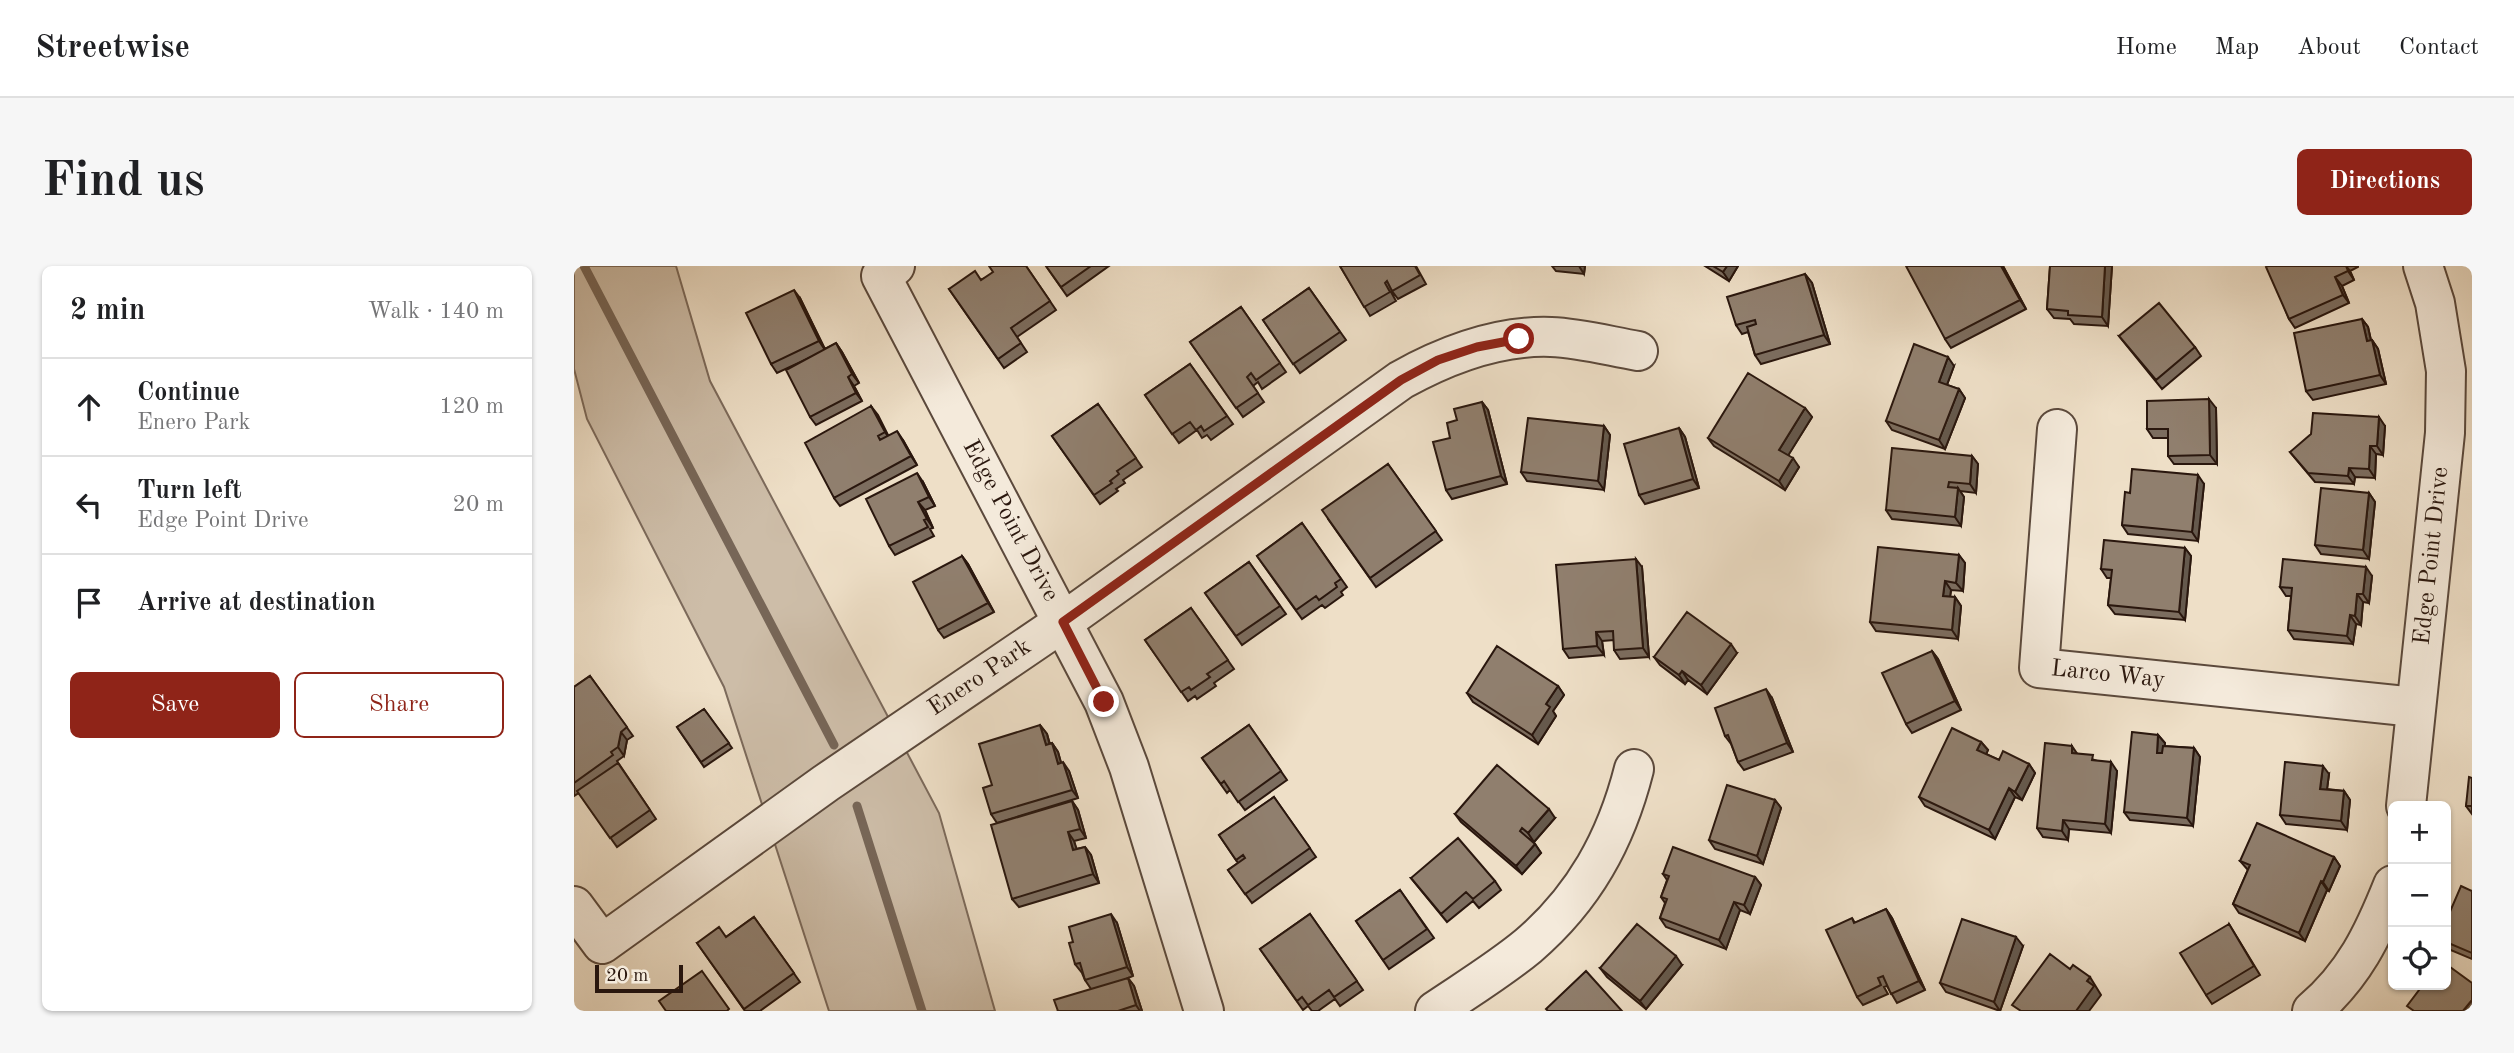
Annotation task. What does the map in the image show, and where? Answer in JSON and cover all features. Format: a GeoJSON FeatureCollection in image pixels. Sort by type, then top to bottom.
{"type":"FeatureCollection","features":[{"type":"Feature","properties":{"kind":"street","name":"Edge Point Drive"},"geometry":{"type":"LineString","coordinates":[[2407,801],[2445,433],[2446,383],[2435,303],[2423,266]]}},
{"type":"Feature","properties":{"kind":"street","name":"Edge Point Drive"},"geometry":{"type":"LineString","coordinates":[[888,271],[1104,702],[1129,767],[1204,1011]]}},
{"type":"Feature","properties":{"kind":"street","name":"Enero Park"},"geometry":{"type":"LineString","coordinates":[[574,906],[602,944],[826,783],[1063,622],[1401,380],[1438,360],[1488,345],[1519,339],[1552,337],[1638,351]]}},
{"type":"Feature","properties":{"kind":"street","name":"Larco Way"},"geometry":{"type":"LineString","coordinates":[[2057,429],[2039,668],[2416,707]]}},
{"type":"Feature","properties":{"kind":"street"},"geometry":{"type":"LineString","coordinates":[[1435,1011],[1527,946],[1564,910],[1582,888],[1610,841],[1625,803],[1634,769]]}},
{"type":"Feature","properties":{"kind":"street"},"geometry":{"type":"LineString","coordinates":[[2312,1011],[2341,982],[2358,959],[2372,936],[2388,898]]}},
{"type":"Feature","properties":{"kind":"shaded area"},"geometry":{"type":"Polygon","coordinates":[[[574,266],[676,266],[710,381],[939,813],[995,1011],[829,1011],[724,687],[587,419],[574,369],[574,266]]]}},
{"type":"Feature","properties":{"kind":"building"},"geometry":{"type":"Polygon","coordinates":[[[989,266],[1026,266],[1050,301],[1011,328],[1021,343],[998,359],[949,289],[975,271],[981,280],[993,272],[989,266]]]}},
{"type":"Feature","properties":{"kind":"building"},"geometry":{"type":"Polygon","coordinates":[[[1046,266],[1091,266],[1061,287],[1046,266]]]}},
{"type":"Feature","properties":{"kind":"building"},"geometry":{"type":"Polygon","coordinates":[[[1340,266],[1415,266],[1420,275],[1392,291],[1387,281],[1385,283],[1390,292],[1364,307],[1340,266]]]}},
{"type":"Feature","properties":{"kind":"building"},"geometry":{"type":"Polygon","coordinates":[[[1713,266],[1727,266],[1723,272],[1713,266]]]}},
{"type":"Feature","properties":{"kind":"building"},"geometry":{"type":"Polygon","coordinates":[[[1906,266],[2001,266],[2020,300],[1945,339],[1906,266]]]}},
{"type":"Feature","properties":{"kind":"building"},"geometry":{"type":"Polygon","coordinates":[[[2050,266],[2105,266],[2102,317],[2068,315],[2068,311],[2047,309],[2050,266]]]}},
{"type":"Feature","properties":{"kind":"building"},"geometry":{"type":"Polygon","coordinates":[[[2346,266],[2348,271],[2335,277],[2343,295],[2289,319],[2266,267],[2346,266]]]}},
{"type":"Feature","properties":{"kind":"building"},"geometry":{"type":"Polygon","coordinates":[[[1805,274],[1824,335],[1755,355],[1747,327],[1756,324],[1755,320],[1736,325],[1727,297],[1805,274]]]}},
{"type":"Feature","properties":{"kind":"building"},"geometry":{"type":"Polygon","coordinates":[[[1309,288],[1340,332],[1293,364],[1263,320],[1309,288]]]}},
{"type":"Feature","properties":{"kind":"building"},"geometry":{"type":"Polygon","coordinates":[[[794,290],[819,341],[771,364],[746,313],[794,290]]]}},
{"type":"Feature","properties":{"kind":"building"},"geometry":{"type":"Polygon","coordinates":[[[2159,303],[2195,347],[2156,380],[2119,336],[2159,303]]]}},
{"type":"Feature","properties":{"kind":"building"},"geometry":{"type":"Polygon","coordinates":[[[1241,307],[1280,363],[1256,380],[1251,373],[1247,377],[1258,393],[1236,408],[1190,342],[1241,307]]]}},
{"type":"Feature","properties":{"kind":"building"},"geometry":{"type":"Polygon","coordinates":[[[2362,319],[2367,341],[2372,340],[2380,375],[2306,391],[2294,333],[2362,319]]]}},
{"type":"Feature","properties":{"kind":"building"},"geometry":{"type":"Polygon","coordinates":[[[836,343],[852,374],[848,377],[856,393],[810,417],[786,370],[836,343]]]}},
{"type":"Feature","properties":{"kind":"building"},"geometry":{"type":"Polygon","coordinates":[[[1914,344],[1948,357],[1939,382],[1959,389],[1939,440],[1886,421],[1914,344]]]}},
{"type":"Feature","properties":{"kind":"building"},"geometry":{"type":"Polygon","coordinates":[[[1190,364],[1227,416],[1204,431],[1201,426],[1196,430],[1190,422],[1172,434],[1145,395],[1190,364]]]}},
{"type":"Feature","properties":{"kind":"building"},"geometry":{"type":"Polygon","coordinates":[[[1748,373],[1805,408],[1779,450],[1793,458],[1779,481],[1708,438],[1748,373]]]}},
{"type":"Feature","properties":{"kind":"building"},"geometry":{"type":"Polygon","coordinates":[[[2209,399],[2210,455],[2168,456],[2168,429],[2147,429],[2147,401],[2209,399]]]}},
{"type":"Feature","properties":{"kind":"building"},"geometry":{"type":"Polygon","coordinates":[[[1482,402],[1501,476],[1446,490],[1433,442],[1450,438],[1447,423],[1457,420],[1454,409],[1482,402]]]}},
{"type":"Feature","properties":{"kind":"building"},"geometry":{"type":"Polygon","coordinates":[[[1098,404],[1136,458],[1117,471],[1119,474],[1110,481],[1112,483],[1094,495],[1052,436],[1098,404]]]}},
{"type":"Feature","properties":{"kind":"building"},"geometry":{"type":"Polygon","coordinates":[[[871,406],[885,432],[878,436],[880,440],[897,431],[911,456],[834,498],[805,443],[871,406]]]}},
{"type":"Feature","properties":{"kind":"building"},"geometry":{"type":"Polygon","coordinates":[[[2313,413],[2379,417],[2377,446],[2370,446],[2369,469],[2349,468],[2348,476],[2308,473],[2290,452],[2311,434],[2313,413]]]}},
{"type":"Feature","properties":{"kind":"building"},"geometry":{"type":"Polygon","coordinates":[[[1528,418],[1604,426],[1598,481],[1521,472],[1528,418]]]}},
{"type":"Feature","properties":{"kind":"building"},"geometry":{"type":"Polygon","coordinates":[[[1679,428],[1693,479],[1639,495],[1624,444],[1679,428]]]}},
{"type":"Feature","properties":{"kind":"building"},"geometry":{"type":"Polygon","coordinates":[[[1892,448],[1972,456],[1970,484],[1949,482],[1948,487],[1958,488],[1955,517],[1886,510],[1892,448]]]}},
{"type":"Feature","properties":{"kind":"building"},"geometry":{"type":"Polygon","coordinates":[[[1388,464],[1436,531],[1370,578],[1322,510],[1388,464]]]}},
{"type":"Feature","properties":{"kind":"building"},"geometry":{"type":"Polygon","coordinates":[[[2132,469],[2198,475],[2192,532],[2122,525],[2125,492],[2130,493],[2132,469]]]}},
{"type":"Feature","properties":{"kind":"building"},"geometry":{"type":"Polygon","coordinates":[[[917,473],[929,497],[918,502],[928,527],[889,546],[866,499],[917,473]]]}},
{"type":"Feature","properties":{"kind":"building"},"geometry":{"type":"Polygon","coordinates":[[[2321,488],[2369,493],[2363,550],[2315,545],[2321,488]]]}},
{"type":"Feature","properties":{"kind":"building"},"geometry":{"type":"Polygon","coordinates":[[[1302,523],[1341,579],[1335,583],[1337,587],[1319,600],[1316,596],[1296,610],[1257,556],[1302,523]]]}},
{"type":"Feature","properties":{"kind":"building"},"geometry":{"type":"Polygon","coordinates":[[[2104,540],[2185,548],[2179,612],[2108,605],[2112,570],[2101,569],[2104,540]]]}},
{"type":"Feature","properties":{"kind":"building"},"geometry":{"type":"Polygon","coordinates":[[[1878,547],[1959,555],[1956,583],[1945,581],[1943,596],[1955,597],[1952,630],[1870,622],[1878,547]]]}},
{"type":"Feature","properties":{"kind":"building"},"geometry":{"type":"Polygon","coordinates":[[[962,556],[988,603],[938,630],[913,582],[962,556]]]}},
{"type":"Feature","properties":{"kind":"building"},"geometry":{"type":"Polygon","coordinates":[[[1636,559],[1643,648],[1614,650],[1613,631],[1596,632],[1597,646],[1563,649],[1556,565],[1636,559]]]}},
{"type":"Feature","properties":{"kind":"building"},"geometry":{"type":"Polygon","coordinates":[[[2283,559],[2366,567],[2363,594],[2357,594],[2355,616],[2350,615],[2347,636],[2288,630],[2292,588],[2280,587],[2283,559]]]}},
{"type":"Feature","properties":{"kind":"building"},"geometry":{"type":"Polygon","coordinates":[[[1249,562],[1280,606],[1236,636],[1205,593],[1249,562]]]}},
{"type":"Feature","properties":{"kind":"building"},"geometry":{"type":"Polygon","coordinates":[[[1191,608],[1228,660],[1207,674],[1210,677],[1191,690],[1189,687],[1181,692],[1145,640],[1191,608]]]}},
{"type":"Feature","properties":{"kind":"building"},"geometry":{"type":"Polygon","coordinates":[[[1687,612],[1731,644],[1701,685],[1682,671],[1679,675],[1654,657],[1687,612]]]}},
{"type":"Feature","properties":{"kind":"building"},"geometry":{"type":"Polygon","coordinates":[[[1497,646],[1558,686],[1546,704],[1550,707],[1532,735],[1467,693],[1497,646]]]}},
{"type":"Feature","properties":{"kind":"building"},"geometry":{"type":"Polygon","coordinates":[[[1932,651],[1955,701],[1906,724],[1882,673],[1932,651]]]}},
{"type":"Feature","properties":{"kind":"building"},"geometry":{"type":"Polygon","coordinates":[[[590,676],[627,727],[621,732],[618,747],[611,752],[613,755],[574,783],[574,687],[590,676]]]}},
{"type":"Feature","properties":{"kind":"building"},"geometry":{"type":"Polygon","coordinates":[[[1766,689],[1787,743],[1738,762],[1715,708],[1766,689]]]}},
{"type":"Feature","properties":{"kind":"building"},"geometry":{"type":"Polygon","coordinates":[[[704,709],[729,743],[701,762],[677,727],[704,709]]]}},
{"type":"Feature","properties":{"kind":"building"},"geometry":{"type":"Polygon","coordinates":[[[1040,725],[1046,745],[1052,743],[1058,764],[1063,762],[1072,790],[991,814],[983,788],[992,785],[979,744],[1040,725]]]}},
{"type":"Feature","properties":{"kind":"building"},"geometry":{"type":"Polygon","coordinates":[[[1249,725],[1281,771],[1238,802],[1224,781],[1221,784],[1202,758],[1249,725]]]}},
{"type":"Feature","properties":{"kind":"building"},"geometry":{"type":"Polygon","coordinates":[[[1952,728],[1981,742],[1977,750],[1999,760],[2003,751],[2029,764],[2015,792],[2009,788],[1989,830],[1919,797],[1952,728]]]}},
{"type":"Feature","properties":{"kind":"building"},"geometry":{"type":"Polygon","coordinates":[[[2132,732],[2158,735],[2157,753],[2162,753],[2163,746],[2194,748],[2187,818],[2124,812],[2132,732]]]}},
{"type":"Feature","properties":{"kind":"building"},"geometry":{"type":"Polygon","coordinates":[[[2045,743],[2072,746],[2072,753],[2093,755],[2092,760],[2111,762],[2105,824],[2063,820],[2062,831],[2037,828],[2045,743]]]}},
{"type":"Feature","properties":{"kind":"building"},"geometry":{"type":"Polygon","coordinates":[[[2285,762],[2323,766],[2320,789],[2344,791],[2341,821],[2280,815],[2285,762]]]}},
{"type":"Feature","properties":{"kind":"building"},"geometry":{"type":"Polygon","coordinates":[[[618,763],[650,810],[610,838],[577,791],[618,763]]]}},
{"type":"Feature","properties":{"kind":"building"},"geometry":{"type":"Polygon","coordinates":[[[1497,765],[1549,809],[1528,833],[1522,828],[1520,831],[1535,844],[1516,866],[1455,814],[1497,765]]]}},
{"type":"Feature","properties":{"kind":"building"},"geometry":{"type":"Polygon","coordinates":[[[2469,777],[2472,778],[2472,806],[2466,806],[2469,777]]]}},
{"type":"Feature","properties":{"kind":"building"},"geometry":{"type":"Polygon","coordinates":[[[1727,785],[1775,800],[1757,856],[1709,840],[1727,785]]]}},
{"type":"Feature","properties":{"kind":"building"},"geometry":{"type":"Polygon","coordinates":[[[1274,797],[1310,848],[1245,894],[1228,870],[1245,858],[1243,855],[1236,860],[1219,835],[1274,797]]]}},
{"type":"Feature","properties":{"kind":"building"},"geometry":{"type":"Polygon","coordinates":[[[1072,801],[1080,829],[1068,832],[1073,850],[1085,847],[1093,874],[1012,899],[991,825],[1072,801]]]}},
{"type":"Feature","properties":{"kind":"building"},"geometry":{"type":"Polygon","coordinates":[[[2257,823],[2334,857],[2299,933],[2233,904],[2250,865],[2240,861],[2257,823]]]}},
{"type":"Feature","properties":{"kind":"building"},"geometry":{"type":"Polygon","coordinates":[[[1458,838],[1495,881],[1473,899],[1466,892],[1441,914],[1411,878],[1458,838]]]}},
{"type":"Feature","properties":{"kind":"building"},"geometry":{"type":"Polygon","coordinates":[[[1673,847],[1755,877],[1744,905],[1734,902],[1719,940],[1660,918],[1667,899],[1661,897],[1669,876],[1663,874],[1673,847]]]}},
{"type":"Feature","properties":{"kind":"building"},"geometry":{"type":"Polygon","coordinates":[[[2461,886],[2472,891],[2472,953],[2451,944],[2451,909],[2461,886]]]}},
{"type":"Feature","properties":{"kind":"building"},"geometry":{"type":"Polygon","coordinates":[[[1400,890],[1427,929],[1383,960],[1356,921],[1400,890]]]}},
{"type":"Feature","properties":{"kind":"building"},"geometry":{"type":"Polygon","coordinates":[[[1886,909],[1919,981],[1891,994],[1883,976],[1878,978],[1881,985],[1857,997],[1826,930],[1852,918],[1854,923],[1886,909]]]}},
{"type":"Feature","properties":{"kind":"building"},"geometry":{"type":"Polygon","coordinates":[[[1111,914],[1127,967],[1085,980],[1080,963],[1075,964],[1069,943],[1073,942],[1069,927],[1111,914]]]}},
{"type":"Feature","properties":{"kind":"building"},"geometry":{"type":"Polygon","coordinates":[[[1310,914],[1357,981],[1334,997],[1329,990],[1308,1005],[1302,997],[1297,1001],[1260,949],[1310,914]]]}},
{"type":"Feature","properties":{"kind":"building"},"geometry":{"type":"Polygon","coordinates":[[[754,917],[794,973],[744,1009],[697,943],[719,927],[726,937],[754,917]]]}},
{"type":"Feature","properties":{"kind":"building"},"geometry":{"type":"Polygon","coordinates":[[[1962,919],[2016,937],[1994,1002],[1940,983],[1962,919]]]}},
{"type":"Feature","properties":{"kind":"building"},"geometry":{"type":"Polygon","coordinates":[[[1637,924],[1676,956],[1640,1001],[1600,968],[1637,924]]]}},
{"type":"Feature","properties":{"kind":"building"},"geometry":{"type":"Polygon","coordinates":[[[2229,924],[2254,966],[2206,995],[2180,953],[2229,924]]]}},
{"type":"Feature","properties":{"kind":"building"},"geometry":{"type":"Polygon","coordinates":[[[2050,954],[2070,969],[2073,965],[2090,977],[2087,981],[2094,986],[2076,1011],[2021,1011],[2012,1005],[2050,954]]]}},
{"type":"Feature","properties":{"kind":"building"},"geometry":{"type":"Polygon","coordinates":[[[2451,968],[2472,983],[2472,1000],[2463,1011],[2414,1011],[2407,1006],[2419,990],[2451,990],[2451,968]]]}},
{"type":"Feature","properties":{"kind":"building"},"geometry":{"type":"Polygon","coordinates":[[[702,971],[729,1009],[666,1011],[659,1001],[702,971]]]}},
{"type":"Feature","properties":{"kind":"building"},"geometry":{"type":"Polygon","coordinates":[[[1586,971],[1622,1011],[1546,1009],[1586,971]]]}},
{"type":"Feature","properties":{"kind":"building"},"geometry":{"type":"Polygon","coordinates":[[[1128,978],[1136,1005],[1118,1011],[1058,1011],[1054,1000],[1128,978]]]}},
{"type":"Feature","properties":{"kind":"waterway"},"geometry":{"type":"LineString","coordinates":[[584,266],[834,745]]}},
{"type":"Feature","properties":{"kind":"waterway"},"geometry":{"type":"LineString","coordinates":[[857,806],[922,1011]]}},
{"type":"Feature","properties":{"kind":"route"},"geometry":{"type":"LineString","coordinates":[[1104,702],[1063,622],[1401,380],[1438,360],[1477,347],[1519,339]]}}]}
